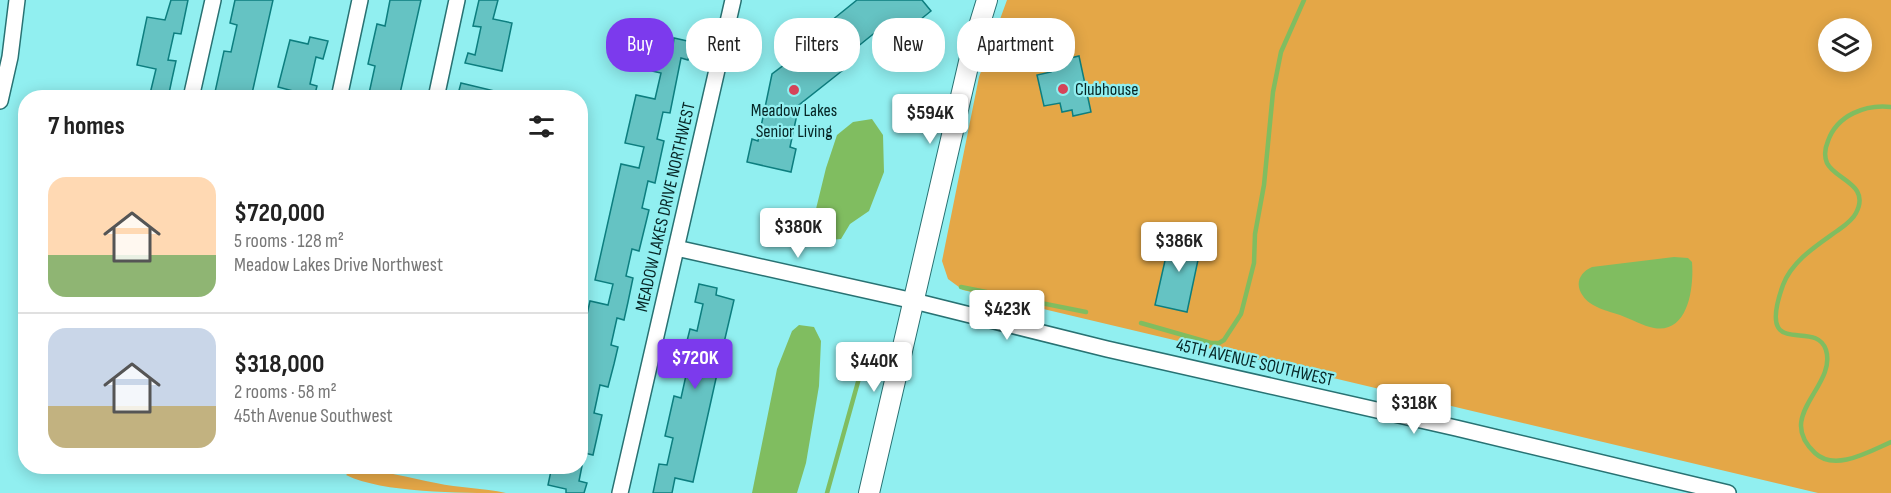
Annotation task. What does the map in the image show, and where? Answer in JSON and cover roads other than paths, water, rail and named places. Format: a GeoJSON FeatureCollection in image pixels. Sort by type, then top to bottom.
{"type":"FeatureCollection","features":[{"type":"Feature","properties":{"kind":"main road"},"geometry":{"type":"LineString","coordinates":[[869,493],[972,49],[987,0]]}},
{"type":"Feature","properties":{"kind":"street"},"geometry":{"type":"LineString","coordinates":[[0,101],[11,48],[17,0]]}},
{"type":"Feature","properties":{"kind":"street"},"geometry":{"type":"LineString","coordinates":[[193,90],[213,0]]}},
{"type":"Feature","properties":{"kind":"street"},"geometry":{"type":"LineString","coordinates":[[341,90],[360,0]]}},
{"type":"Feature","properties":{"kind":"street"},"geometry":{"type":"LineString","coordinates":[[438,90],[457,0]]}},
{"type":"Feature","properties":{"kind":"street","name":"MEADOW LAKES DRIVE NORTHWEST"},"geometry":{"type":"LineString","coordinates":[[620,493],[733,0]]}},
{"type":"Feature","properties":{"kind":"street","name":"45TH AVENUE SOUTHWEST"},"geometry":{"type":"LineString","coordinates":[[676,248],[914,301],[1107,349],[1456,428],[1728,493]]}},
{"type":"Feature","properties":{"kind":"waterway"},"geometry":{"type":"LineString","coordinates":[[1141,323],[1211,343],[1219,343],[1224,340],[1241,314],[1254,263],[1255,234],[1264,185],[1273,92],[1281,52],[1304,0]]}},
{"type":"Feature","properties":{"kind":"waterway"},"geometry":{"type":"LineString","coordinates":[[1891,107],[1872,107],[1854,113],[1838,124],[1832,132],[1825,158],[1831,169],[1856,189],[1859,195],[1856,213],[1850,221],[1813,248],[1792,269],[1783,285],[1776,309],[1776,323],[1782,331],[1811,337],[1820,341],[1826,350],[1827,363],[1823,376],[1803,413],[1801,426],[1804,439],[1815,453],[1832,461],[1842,460],[1853,458],[1891,442]]}},
{"type":"Feature","properties":{"kind":"waterway"},"geometry":{"type":"LineString","coordinates":[[961,287],[1086,312]]}},
{"type":"Feature","properties":{"kind":"waterway"},"geometry":{"type":"LineString","coordinates":[[827,493],[868,346]]}},
{"type":"Feature","properties":{"kind":"place","name":"Clubhouse"},"geometry":{"type":"Point","coordinates":[1063,89]}},
{"type":"Feature","properties":{"kind":"place","name":"Meadow Lakes Senior Living"},"geometry":{"type":"Point","coordinates":[794,90]}}]}
